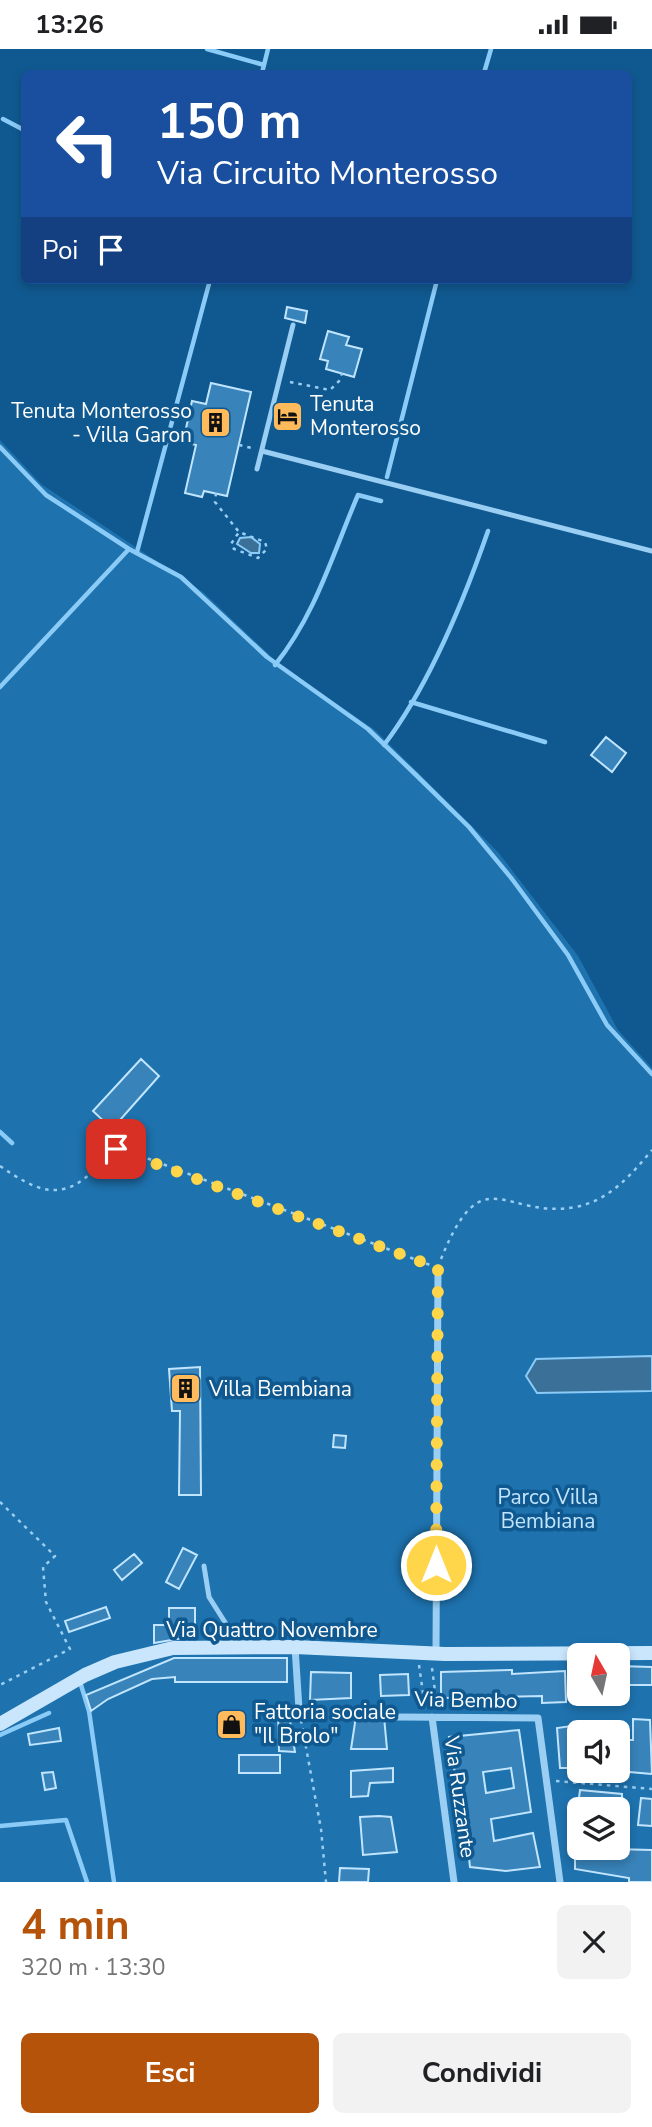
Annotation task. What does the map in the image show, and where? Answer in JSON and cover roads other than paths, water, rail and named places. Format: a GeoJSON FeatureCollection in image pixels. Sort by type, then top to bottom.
{"type":"FeatureCollection","features":[{"type":"Feature","properties":{"kind":"main road","name":"Via Quattro Novembre"},"geometry":{"type":"LineString","coordinates":[[0,1724],[85,1675],[151,1651],[209,1646],[295,1647],[434,1658],[652,1653]]}},
{"type":"Feature","properties":{"kind":"street"},"geometry":{"type":"LineString","coordinates":[[434,1658],[438,1268]]}},
{"type":"Feature","properties":{"kind":"street"},"geometry":{"type":"LineString","coordinates":[[295,1647],[299,1709]]}},
{"type":"Feature","properties":{"kind":"street","name":"Via Bembo"},"geometry":{"type":"LineString","coordinates":[[397,1717],[537,1718],[560,1882]]}},
{"type":"Feature","properties":{"kind":"street","name":"Via Ruzzante"},"geometry":{"type":"LineString","coordinates":[[432,1717],[454,1882]]}},
{"type":"Feature","properties":{"kind":"lane"},"geometry":{"type":"LineString","coordinates":[[257,469],[293,325]]}},
{"type":"Feature","properties":{"kind":"lane"},"geometry":{"type":"LineString","coordinates":[[262,451],[652,551]]}},
{"type":"Feature","properties":{"kind":"lane"},"geometry":{"type":"LineString","coordinates":[[204,1566],[209,1597],[228,1627]]}},
{"type":"Feature","properties":{"kind":"waterway"},"geometry":{"type":"LineString","coordinates":[[207,49],[264,65]]}},
{"type":"Feature","properties":{"kind":"waterway"},"geometry":{"type":"LineString","coordinates":[[263,70],[268,49]]}},
{"type":"Feature","properties":{"kind":"waterway"},"geometry":{"type":"LineString","coordinates":[[485,70],[491,49]]}},
{"type":"Feature","properties":{"kind":"waterway"},"geometry":{"type":"LineString","coordinates":[[3,119],[21,128]]}},
{"type":"Feature","properties":{"kind":"waterway"},"geometry":{"type":"LineString","coordinates":[[137,552],[209,284]]}},
{"type":"Feature","properties":{"kind":"waterway"},"geometry":{"type":"LineString","coordinates":[[387,477],[436,284]]}},
{"type":"Feature","properties":{"kind":"waterway"},"geometry":{"type":"LineString","coordinates":[[0,447],[46,495],[129,549],[181,577],[267,657],[368,729],[415,774],[469,827],[512,879],[568,955],[607,1025],[652,1074]]}},
{"type":"Feature","properties":{"kind":"waterway"},"geometry":{"type":"LineString","coordinates":[[275,665],[313,604],[358,495],[381,501]]}},
{"type":"Feature","properties":{"kind":"waterway"},"geometry":{"type":"LineString","coordinates":[[384,745],[415,697],[444,642],[488,531]]}},
{"type":"Feature","properties":{"kind":"waterway"},"geometry":{"type":"LineString","coordinates":[[0,687],[129,549]]}},
{"type":"Feature","properties":{"kind":"waterway"},"geometry":{"type":"LineString","coordinates":[[411,702],[545,742]]}},
{"type":"Feature","properties":{"kind":"waterway"},"geometry":{"type":"LineString","coordinates":[[0,1132],[12,1143]]}},
{"type":"Feature","properties":{"kind":"waterway"},"geometry":{"type":"LineString","coordinates":[[81,1685],[89,1711],[114,1882]]}},
{"type":"Feature","properties":{"kind":"waterway"},"geometry":{"type":"LineString","coordinates":[[0,1735],[49,1713]]}},
{"type":"Feature","properties":{"kind":"waterway"},"geometry":{"type":"LineString","coordinates":[[0,1826],[66,1820],[87,1882]]}},
{"type":"Feature","properties":{"kind":"place","name":"Tenuta Monterosso"},"geometry":{"type":"Point","coordinates":[287,416]}},
{"type":"Feature","properties":{"kind":"place","name":"Tenuta Monterosso - Villa Garon"},"geometry":{"type":"Point","coordinates":[215,423]}},
{"type":"Feature","properties":{"kind":"place","name":"Villa Bembiana"},"geometry":{"type":"Point","coordinates":[186,1389]}},
{"type":"Feature","properties":{"kind":"place","name":"Fattoria sociale \"Il Brolo\""},"geometry":{"type":"Point","coordinates":[231,1724]}},
{"type":"Feature","properties":{"kind":"park label","name":"Parco Villa Bembiana"},"geometry":{"type":"Point","coordinates":[548,1509]}}]}
